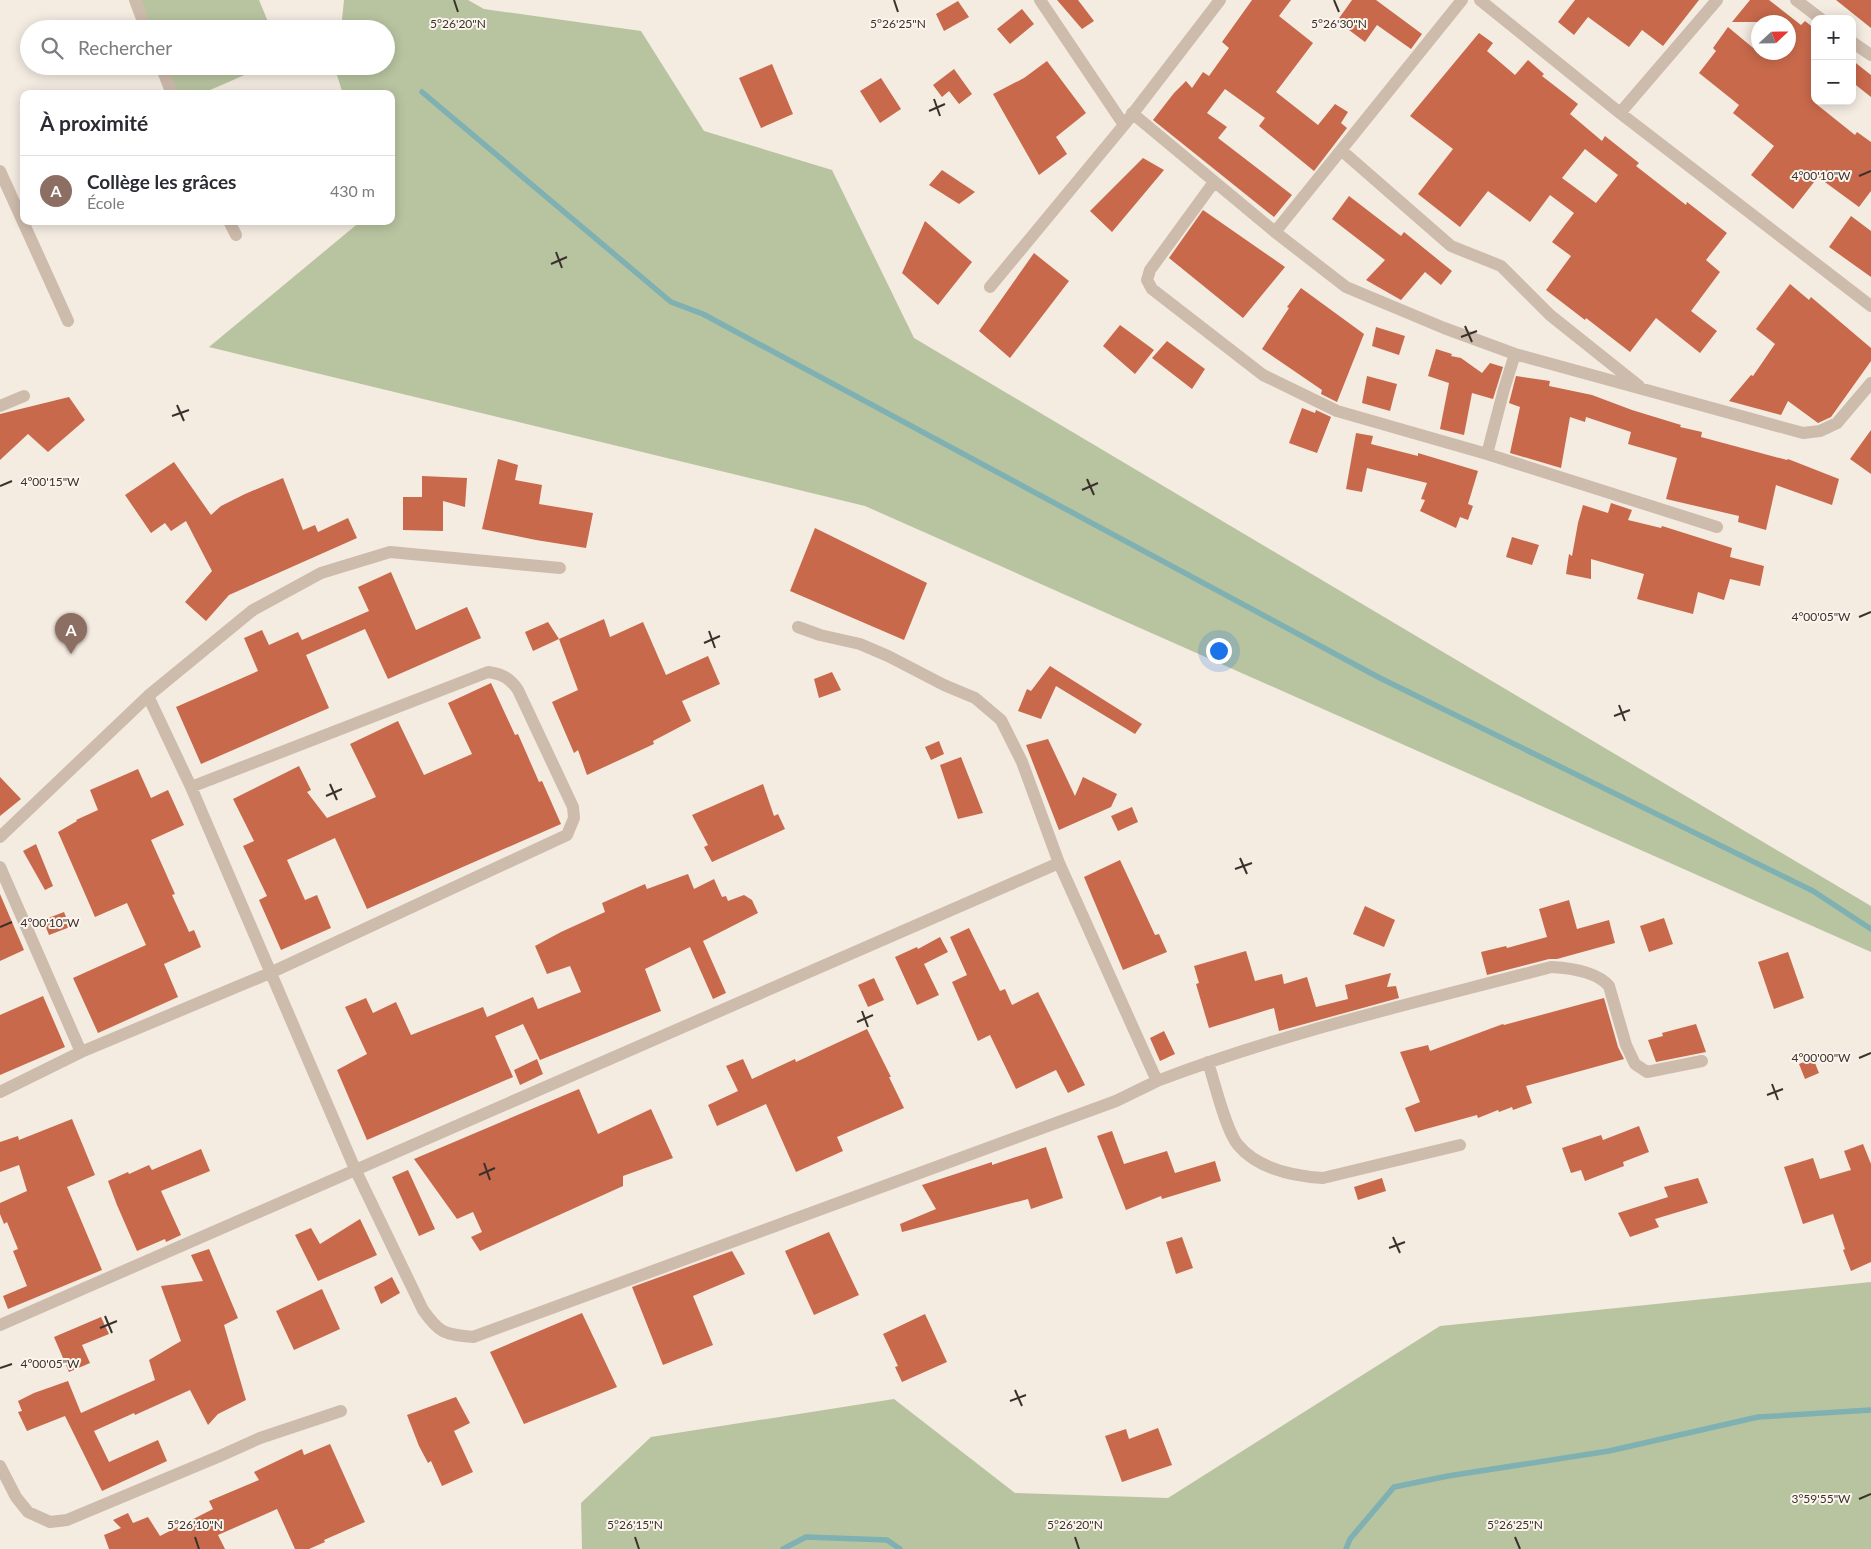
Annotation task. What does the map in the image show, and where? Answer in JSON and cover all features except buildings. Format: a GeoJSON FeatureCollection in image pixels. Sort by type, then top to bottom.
{"type":"FeatureCollection","features":[{"type":"Feature","properties":{"kind":"street"},"geometry":{"type":"LineString","coordinates":[[135,0],[143,20]]}},
{"type":"Feature","properties":{"kind":"street"},"geometry":{"type":"LineString","coordinates":[[1040,0],[1124,125]]}},
{"type":"Feature","properties":{"kind":"street"},"geometry":{"type":"LineString","coordinates":[[990,287],[1124,125],[1220,0]]}},
{"type":"Feature","properties":{"kind":"street"},"geometry":{"type":"LineString","coordinates":[[1275,232],[1462,0]]}},
{"type":"Feature","properties":{"kind":"street"},"geometry":{"type":"LineString","coordinates":[[1480,0],[1620,113],[1871,306]]}},
{"type":"Feature","properties":{"kind":"street"},"geometry":{"type":"LineString","coordinates":[[1620,113],[1717,0]]}},
{"type":"Feature","properties":{"kind":"street"},"geometry":{"type":"LineString","coordinates":[[1796,0],[1816,15]]}},
{"type":"Feature","properties":{"kind":"street"},"geometry":{"type":"LineString","coordinates":[[1856,45],[1871,55]]}},
{"type":"Feature","properties":{"kind":"street"},"geometry":{"type":"LineString","coordinates":[[165,75],[170,90]]}},
{"type":"Feature","properties":{"kind":"street"},"geometry":{"type":"LineString","coordinates":[[1132,113],[1275,232],[1346,287],[1444,328],[1516,354],[1803,433],[1820,431],[1837,423],[1871,383]]}},
{"type":"Feature","properties":{"kind":"street"},"geometry":{"type":"LineString","coordinates":[[1341,150],[1451,246],[1501,266],[1550,315],[1643,389]]}},
{"type":"Feature","properties":{"kind":"street"},"geometry":{"type":"LineString","coordinates":[[0,171],[20,215]]}},
{"type":"Feature","properties":{"kind":"street"},"geometry":{"type":"LineString","coordinates":[[1214,182],[1150,270],[1147,280],[1152,289],[1263,375],[1337,411],[1488,454],[1717,527]]}},
{"type":"Feature","properties":{"kind":"street"},"geometry":{"type":"LineString","coordinates":[[24,225],[68,321]]}},
{"type":"Feature","properties":{"kind":"street"},"geometry":{"type":"LineString","coordinates":[[231,225],[236,234]]}},
{"type":"Feature","properties":{"kind":"street"},"geometry":{"type":"LineString","coordinates":[[1488,454],[1504,389],[1516,354]]}},
{"type":"Feature","properties":{"kind":"street"},"geometry":{"type":"LineString","coordinates":[[0,406],[24,396]]}},
{"type":"Feature","properties":{"kind":"street"},"geometry":{"type":"LineString","coordinates":[[0,837],[148,696],[253,610],[321,573],[390,552],[560,568]]}},
{"type":"Feature","properties":{"kind":"street"},"geometry":{"type":"LineString","coordinates":[[798,627],[820,635],[860,644],[888,656],[944,685],[975,698],[1001,720],[1022,762],[1059,863],[1157,1081]]}},
{"type":"Feature","properties":{"kind":"street"},"geometry":{"type":"LineString","coordinates":[[0,1092],[81,1052],[270,972],[567,835],[574,818],[573,807],[518,690],[511,679],[500,674],[488,672],[191,787]]}},
{"type":"Feature","properties":{"kind":"street"},"geometry":{"type":"LineString","coordinates":[[148,696],[191,787],[355,1169],[422,1310],[434,1327],[451,1335],[473,1337],[1116,1101],[1157,1081],[1208,1062],[1280,1039],[1551,967],[1566,968],[1603,979],[1610,986],[1626,1045],[1635,1064],[1647,1072],[1702,1061]]}},
{"type":"Feature","properties":{"kind":"street"},"geometry":{"type":"LineString","coordinates":[[0,1325],[1059,863]]}},
{"type":"Feature","properties":{"kind":"street"},"geometry":{"type":"LineString","coordinates":[[0,867],[81,1052]]}},
{"type":"Feature","properties":{"kind":"street"},"geometry":{"type":"LineString","coordinates":[[1208,1062],[1229,1130],[1237,1144],[1249,1156],[1279,1171],[1323,1178],[1460,1145]]}},
{"type":"Feature","properties":{"kind":"street"},"geometry":{"type":"LineString","coordinates":[[0,1466],[16,1497],[28,1512],[50,1522],[67,1520],[260,1438],[341,1411]]}},
{"type":"Feature","properties":{"kind":"green space"},"geometry":{"type":"Polygon","coordinates":[[[141,0],[259,0],[267,20],[149,20],[141,0]]]}},
{"type":"Feature","properties":{"kind":"green space"},"geometry":{"type":"Polygon","coordinates":[[[344,0],[468,0],[484,9],[641,31],[704,131],[832,170],[914,338],[1871,906],[1871,952],[865,506],[209,347],[356,225],[395,225],[395,90],[342,90],[337,75],[395,75],[395,20],[342,20],[344,0]]]}},
{"type":"Feature","properties":{"kind":"green space"},"geometry":{"type":"Polygon","coordinates":[[[171,75],[244,75],[210,90],[176,90],[171,75]]]}},
{"type":"Feature","properties":{"kind":"green space"},"geometry":{"type":"Polygon","coordinates":[[[1871,1282],[1871,1549],[582,1549],[581,1503],[651,1437],[894,1399],[1015,1493],[1168,1498],[1440,1326],[1871,1282]]]}},
{"type":"Feature","properties":{"kind":"waterway"},"geometry":{"type":"LineString","coordinates":[[422,92],[671,302],[703,314],[1378,677],[1813,891],[1871,929]]}},
{"type":"Feature","properties":{"kind":"waterway"},"geometry":{"type":"LineString","coordinates":[[1346,1549],[1350,1539],[1394,1487],[1448,1476],[1609,1451],[1758,1417],[1871,1410]]}},
{"type":"Feature","properties":{"kind":"waterway"},"geometry":{"type":"LineString","coordinates":[[783,1549],[806,1537],[887,1540],[900,1549]]}},
{"type":"Feature","properties":{"kind":"place","name":"Collège les grâces"},"geometry":{"type":"Point","coordinates":[71,654]}}]}
